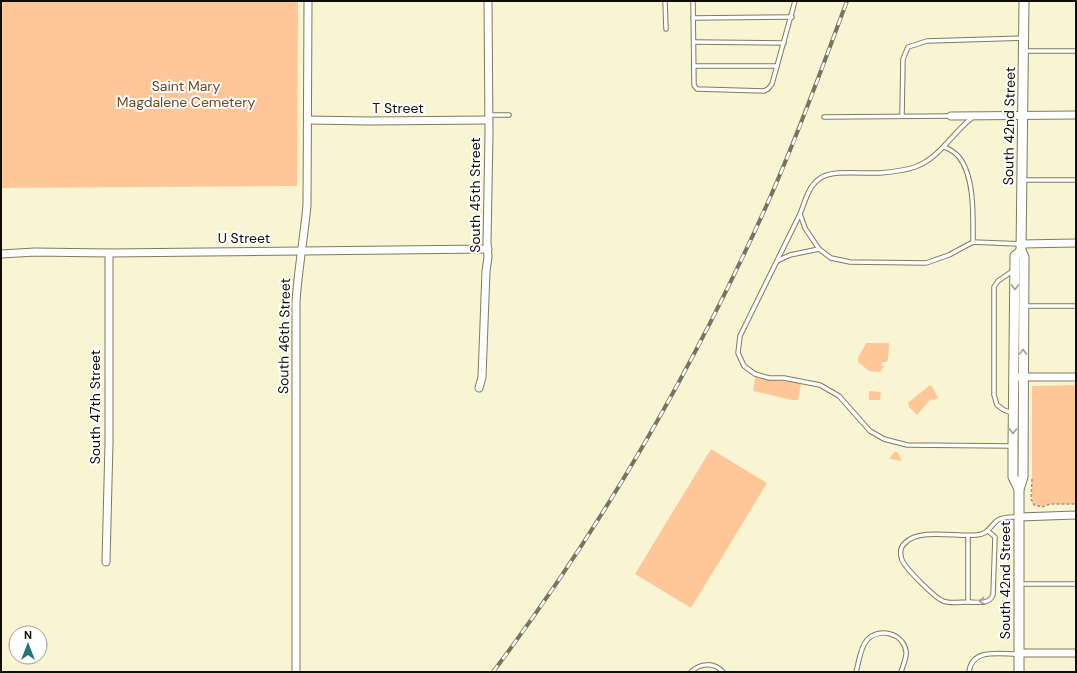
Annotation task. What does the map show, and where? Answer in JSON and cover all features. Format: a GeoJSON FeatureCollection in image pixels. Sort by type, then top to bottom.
{"type":"FeatureCollection","features":[{"type":"Feature","properties":{"kind":"street","name":"South 46th Street"},"geometry":{"type":"LineString","coordinates":[[296,672],[296,302],[299,264],[307,205],[308,1]]}},
{"type":"Feature","properties":{"kind":"street","name":"South 45th Street"},"geometry":{"type":"LineString","coordinates":[[479,388],[482,377],[488,249],[488,1]]}},
{"type":"Feature","properties":{"kind":"street","name":"South 42nd Street"},"geometry":{"type":"LineString","coordinates":[[1019,672],[1019,489],[1023,477],[1023,446],[1018,377],[1019,306],[1024,257],[1021,247],[1024,115],[1024,1]]}},
{"type":"Feature","properties":{"kind":"street"},"geometry":{"type":"LineString","coordinates":[[951,116],[1076,114]]}},
{"type":"Feature","properties":{"kind":"street","name":"T Street"},"geometry":{"type":"LineString","coordinates":[[308,120],[488,118]]}},
{"type":"Feature","properties":{"kind":"street"},"geometry":{"type":"LineString","coordinates":[[1021,247],[1076,243]]}},
{"type":"Feature","properties":{"kind":"street","name":"South 42nd Street"},"geometry":{"type":"LineString","coordinates":[[1019,306],[1015,256],[1021,247]]}},
{"type":"Feature","properties":{"kind":"street","name":"U Street"},"geometry":{"type":"LineString","coordinates":[[1,254],[35,252],[109,253],[488,249]]}},
{"type":"Feature","properties":{"kind":"street","name":"South 47th Street"},"geometry":{"type":"LineString","coordinates":[[106,562],[109,443],[109,253]]}},
{"type":"Feature","properties":{"kind":"street","name":"South 42nd Street"},"geometry":{"type":"LineString","coordinates":[[1018,377],[1013,413],[1013,477],[1019,489]]}},
{"type":"Feature","properties":{"kind":"street"},"geometry":{"type":"LineString","coordinates":[[1018,377],[1076,377]]}},
{"type":"Feature","properties":{"kind":"street"},"geometry":{"type":"LineString","coordinates":[[1019,516],[1076,515]]}},
{"type":"Feature","properties":{"kind":"street"},"geometry":{"type":"LineString","coordinates":[[1018,654],[1076,653]]}},
{"type":"Feature","properties":{"kind":"lane"},"geometry":{"type":"LineString","coordinates":[[665,1],[666,29]]}},
{"type":"Feature","properties":{"kind":"lane"},"geometry":{"type":"LineString","coordinates":[[693,1],[694,85],[698,89],[764,91],[772,84],[792,17],[795,1]]}},
{"type":"Feature","properties":{"kind":"lane"},"geometry":{"type":"LineString","coordinates":[[693,18],[792,17]]}},
{"type":"Feature","properties":{"kind":"lane"},"geometry":{"type":"LineString","coordinates":[[902,116],[903,59],[908,46],[926,41],[1024,38]]}},
{"type":"Feature","properties":{"kind":"lane"},"geometry":{"type":"LineString","coordinates":[[694,42],[784,43]]}},
{"type":"Feature","properties":{"kind":"lane"},"geometry":{"type":"LineString","coordinates":[[1024,51],[1076,51]]}},
{"type":"Feature","properties":{"kind":"lane"},"geometry":{"type":"LineString","coordinates":[[694,66],[777,66]]}},
{"type":"Feature","properties":{"kind":"lane"},"geometry":{"type":"LineString","coordinates":[[488,118],[509,115]]}},
{"type":"Feature","properties":{"kind":"lane"},"geometry":{"type":"LineString","coordinates":[[976,115],[962,125],[944,147],[917,166],[901,171],[831,174],[819,178],[811,187],[800,214],[740,336],[738,354],[744,366],[755,374],[768,378],[784,378],[820,385],[839,396],[870,431],[884,439],[907,445],[1023,446]]}},
{"type":"Feature","properties":{"kind":"lane"},"geometry":{"type":"LineString","coordinates":[[824,117],[951,116]]}},
{"type":"Feature","properties":{"kind":"lane"},"geometry":{"type":"LineString","coordinates":[[944,147],[959,157],[970,185],[972,199],[973,242]]}},
{"type":"Feature","properties":{"kind":"lane"},"geometry":{"type":"LineString","coordinates":[[1022,180],[1076,180]]}},
{"type":"Feature","properties":{"kind":"lane"},"geometry":{"type":"LineString","coordinates":[[800,214],[805,228],[819,249],[831,258],[850,262],[926,263],[949,255],[973,242],[1021,247]]}},
{"type":"Feature","properties":{"kind":"lane"},"geometry":{"type":"LineString","coordinates":[[777,261],[790,255],[819,249]]}},
{"type":"Feature","properties":{"kind":"lane"},"geometry":{"type":"LineString","coordinates":[[1013,413],[1004,410],[997,405],[994,395],[994,287],[998,281],[1015,270]]}},
{"type":"Feature","properties":{"kind":"lane"},"geometry":{"type":"LineString","coordinates":[[1019,306],[1076,306]]}},
{"type":"Feature","properties":{"kind":"lane"},"geometry":{"type":"LineString","coordinates":[[988,531],[995,537],[993,595],[989,601],[945,602],[932,593],[905,565],[902,558],[901,548],[905,542],[918,536],[928,534],[968,536],[979,535],[988,531],[998,520],[1005,517],[1019,516]]}},
{"type":"Feature","properties":{"kind":"lane"},"geometry":{"type":"LineString","coordinates":[[968,536],[968,602]]}},
{"type":"Feature","properties":{"kind":"lane"},"geometry":{"type":"LineString","coordinates":[[1020,584],[1076,584]]}},
{"type":"Feature","properties":{"kind":"lane"},"geometry":{"type":"LineString","coordinates":[[856,672],[863,646],[867,640],[872,635],[885,632],[897,637],[905,647],[905,659],[901,672]]}},
{"type":"Feature","properties":{"kind":"lane"},"geometry":{"type":"LineString","coordinates":[[969,672],[974,659],[980,655],[1018,654]]}},
{"type":"Feature","properties":{"kind":"lane"},"geometry":{"type":"LineString","coordinates":[[691,672],[700,666],[710,665],[724,672]]}},
{"type":"Feature","properties":{"kind":"path"},"geometry":{"type":"LineString","coordinates":[[1032,490],[1032,502],[1038,507],[1050,504],[1076,504]]}},
{"type":"Feature","properties":{"kind":"green space","name":"Saint Mary Magdalene Cemetery"},"geometry":{"type":"Polygon","coordinates":[[[1,1],[298,1],[297,186],[1,188],[1,1]]]}},
{"type":"Feature","properties":{"kind":"green space"},"geometry":{"type":"Polygon","coordinates":[[[866,343],[889,343],[888,360],[886,362],[882,362],[881,366],[884,366],[880,372],[869,371],[858,362],[858,358],[866,343]]]}},
{"type":"Feature","properties":{"kind":"green space"},"geometry":{"type":"Polygon","coordinates":[[[755,377],[761,379],[801,383],[798,400],[753,391],[755,377]]]}},
{"type":"Feature","properties":{"kind":"green space"},"geometry":{"type":"Polygon","coordinates":[[[930,385],[938,398],[929,401],[917,415],[909,407],[908,403],[930,385]]]}},
{"type":"Feature","properties":{"kind":"green space"},"geometry":{"type":"Polygon","coordinates":[[[1076,385],[1076,504],[1050,504],[1038,507],[1032,502],[1032,386],[1076,385]]]}},
{"type":"Feature","properties":{"kind":"green space"},"geometry":{"type":"Polygon","coordinates":[[[869,391],[881,392],[880,400],[869,400],[869,391]]]}},
{"type":"Feature","properties":{"kind":"green space"},"geometry":{"type":"Polygon","coordinates":[[[711,449],[767,483],[691,608],[635,574],[711,449]]]}},
{"type":"Feature","properties":{"kind":"green space"},"geometry":{"type":"Polygon","coordinates":[[[895,451],[898,453],[902,461],[889,459],[895,451]]]}},
{"type":"Feature","properties":{"kind":"railway"},"geometry":{"type":"LineString","coordinates":[[493,672],[533,617],[609,503],[678,384],[710,324],[780,176],[810,101],[847,1]]}}]}
